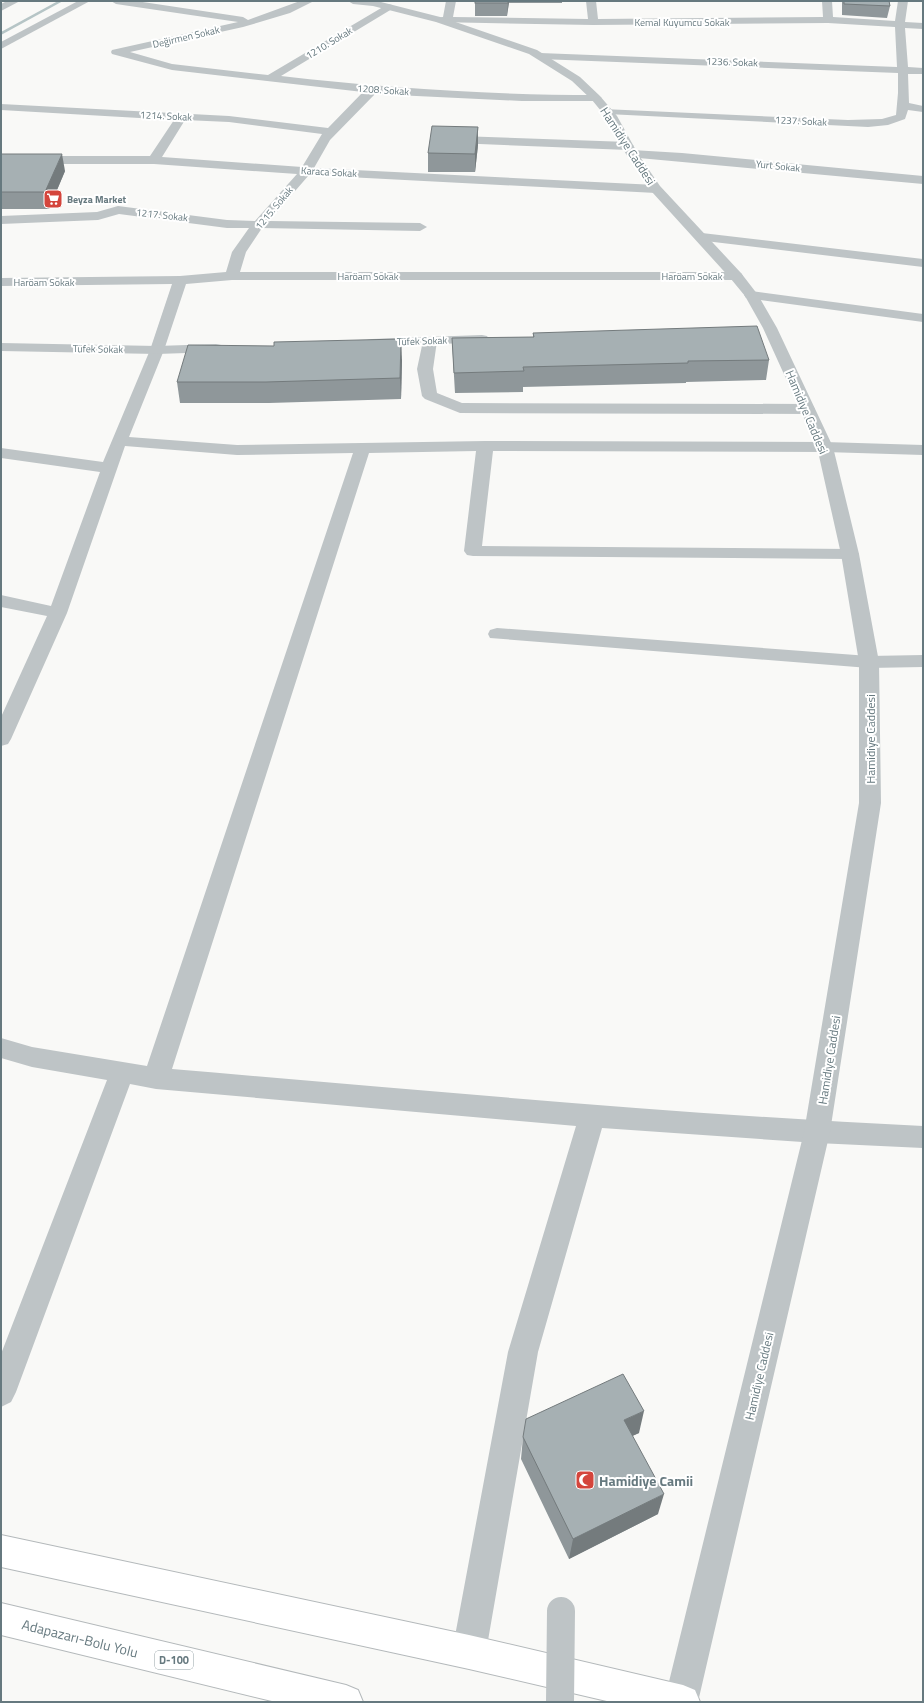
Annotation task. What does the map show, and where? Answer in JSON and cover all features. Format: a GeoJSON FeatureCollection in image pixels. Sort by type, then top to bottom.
{"type":"FeatureCollection","features":[{"type":"Feature","properties":{"kind":"highway"},"geometry":{"type":"LineString","coordinates":[[1,1551],[469,1652],[682,1702]]}},
{"type":"Feature","properties":{"kind":"highway","name":"Adapazarı-Bolu Yolu"},"geometry":{"type":"LineString","coordinates":[[1,1619],[346,1702]]}},
{"type":"Feature","properties":{"kind":"street"},"geometry":{"type":"LineString","coordinates":[[1,8],[15,1]]}},
{"type":"Feature","properties":{"kind":"street"},"geometry":{"type":"LineString","coordinates":[[1,46],[85,1]]}},
{"type":"Feature","properties":{"kind":"street"},"geometry":{"type":"LineString","coordinates":[[116,1],[225,16],[252,22]]}},
{"type":"Feature","properties":{"kind":"street","name":"Değirmen Sokak"},"geometry":{"type":"LineString","coordinates":[[172,67],[116,52],[252,22],[290,10],[309,1]]}},
{"type":"Feature","properties":{"kind":"street","name":"Hamidiye Caddesi"},"geometry":{"type":"LineString","coordinates":[[353,1],[388,7],[443,20],[537,51],[576,79],[601,105],[656,189],[702,238],[751,295],[762,328],[807,409],[825,447],[850,554],[869,662],[870,803],[817,1132],[682,1702]]}},
{"type":"Feature","properties":{"kind":"street"},"geometry":{"type":"LineString","coordinates":[[443,20],[451,1]]}},
{"type":"Feature","properties":{"kind":"street"},"geometry":{"type":"LineString","coordinates":[[591,1],[593,22]]}},
{"type":"Feature","properties":{"kind":"street"},"geometry":{"type":"LineString","coordinates":[[827,1],[828,20]]}},
{"type":"Feature","properties":{"kind":"street"},"geometry":{"type":"LineString","coordinates":[[903,1],[900,23],[904,70],[903,106],[923,109]]}},
{"type":"Feature","properties":{"kind":"street","name":"1210. Sokak"},"geometry":{"type":"LineString","coordinates":[[270,78],[388,7]]}},
{"type":"Feature","properties":{"kind":"street","name":"Kemal Kuyumcu Sokak"},"geometry":{"type":"LineString","coordinates":[[443,20],[575,22],[828,20],[900,23],[923,26]]}},
{"type":"Feature","properties":{"kind":"street"},"geometry":{"type":"LineString","coordinates":[[555,31],[575,22]]}},
{"type":"Feature","properties":{"kind":"street","name":"1236. Sokak"},"geometry":{"type":"LineString","coordinates":[[537,51],[923,71]]}},
{"type":"Feature","properties":{"kind":"street","name":"1208. Sokak"},"geometry":{"type":"LineString","coordinates":[[172,67],[372,90],[522,98],[601,105]]}},
{"type":"Feature","properties":{"kind":"street","name":"1215. Sokak"},"geometry":{"type":"LineString","coordinates":[[232,276],[239,252],[259,224],[306,171],[325,138],[372,90]]}},
{"type":"Feature","properties":{"kind":"street","name":"1237. Sokak"},"geometry":{"type":"LineString","coordinates":[[601,105],[840,122],[882,122],[900,117],[903,106]]}},
{"type":"Feature","properties":{"kind":"street","name":"1214. Sokak"},"geometry":{"type":"LineString","coordinates":[[1,107],[229,119],[331,132]]}},
{"type":"Feature","properties":{"kind":"street"},"geometry":{"type":"LineString","coordinates":[[154,160],[182,116]]}},
{"type":"Feature","properties":{"kind":"street","name":"Yurt Sokak"},"geometry":{"type":"LineString","coordinates":[[459,140],[630,150],[690,158],[923,180]]}},
{"type":"Feature","properties":{"kind":"street","name":"Karaca Sokak"},"geometry":{"type":"LineString","coordinates":[[1,160],[154,160],[306,171],[656,189]]}},
{"type":"Feature","properties":{"kind":"street","name":"1217. Sokak"},"geometry":{"type":"LineString","coordinates":[[1,220],[98,216],[118,210],[228,224],[420,226]]}},
{"type":"Feature","properties":{"kind":"street"},"geometry":{"type":"LineString","coordinates":[[702,238],[923,263]]}},
{"type":"Feature","properties":{"kind":"street","name":"Haröam Sokak"},"geometry":{"type":"LineString","coordinates":[[1,282],[180,280],[232,276],[736,276]]}},
{"type":"Feature","properties":{"kind":"street"},"geometry":{"type":"LineString","coordinates":[[1,739],[58,614],[119,441],[157,350],[180,280]]}},
{"type":"Feature","properties":{"kind":"street"},"geometry":{"type":"LineString","coordinates":[[751,295],[923,318]]}},
{"type":"Feature","properties":{"kind":"street","name":"Tüfek Sokak"},"geometry":{"type":"LineString","coordinates":[[360,343],[496,339]]}},
{"type":"Feature","properties":{"kind":"street"},"geometry":{"type":"LineString","coordinates":[[430,341],[426,369],[430,396],[460,408],[807,409]]}},
{"type":"Feature","properties":{"kind":"street","name":"Tüfek Sokak"},"geometry":{"type":"LineString","coordinates":[[1,347],[157,350],[227,348]]}},
{"type":"Feature","properties":{"kind":"street"},"geometry":{"type":"LineString","coordinates":[[119,441],[237,450],[485,446],[825,447],[923,450]]}},
{"type":"Feature","properties":{"kind":"street"},"geometry":{"type":"LineString","coordinates":[[485,446],[472,551],[850,554]]}},
{"type":"Feature","properties":{"kind":"street"},"geometry":{"type":"LineString","coordinates":[[156,1078],[362,449]]}},
{"type":"Feature","properties":{"kind":"street"},"geometry":{"type":"LineString","coordinates":[[1,453],[110,468]]}},
{"type":"Feature","properties":{"kind":"street"},"geometry":{"type":"LineString","coordinates":[[1,601],[58,614]]}},
{"type":"Feature","properties":{"kind":"street"},"geometry":{"type":"LineString","coordinates":[[497,634],[869,662],[923,662]]}},
{"type":"Feature","properties":{"kind":"street"},"geometry":{"type":"LineString","coordinates":[[1,1048],[32,1057],[156,1078],[592,1116],[817,1132],[923,1137]]}},
{"type":"Feature","properties":{"kind":"street"},"geometry":{"type":"LineString","coordinates":[[1,1392],[122,1073]]}},
{"type":"Feature","properties":{"kind":"street"},"geometry":{"type":"LineString","coordinates":[[469,1652],[523,1352],[592,1116]]}},
{"type":"Feature","properties":{"kind":"street"},"geometry":{"type":"LineString","coordinates":[[560,1702],[561,1611]]}},
{"type":"Feature","properties":{"kind":"building"},"geometry":{"type":"Polygon","coordinates":[[[475,1],[508,1],[508,3],[475,3],[475,1]]]}},
{"type":"Feature","properties":{"kind":"building"},"geometry":{"type":"Polygon","coordinates":[[[844,1],[889,1],[890,6],[844,4],[844,1]]]}},
{"type":"Feature","properties":{"kind":"building"},"geometry":{"type":"Polygon","coordinates":[[[432,126],[478,127],[475,154],[428,153],[432,126]]]}},
{"type":"Feature","properties":{"kind":"building"},"geometry":{"type":"Polygon","coordinates":[[[1,154],[62,154],[45,192],[1,192],[1,154]]]}},
{"type":"Feature","properties":{"kind":"building"},"geometry":{"type":"Polygon","coordinates":[[[757,326],[769,360],[688,361],[688,363],[523,367],[524,371],[454,373],[452,338],[534,337],[533,333],[757,326]]]}},
{"type":"Feature","properties":{"kind":"building"},"geometry":{"type":"Polygon","coordinates":[[[401,339],[400,378],[266,382],[177,382],[188,345],[274,346],[274,342],[401,339]]]}},
{"type":"Feature","properties":{"kind":"building","name":"Hamidiye Camii"},"geometry":{"type":"Polygon","coordinates":[[[623,1374],[644,1411],[624,1420],[664,1494],[573,1539],[523,1437],[526,1419],[623,1374]]]}},
{"type":"Feature","properties":{"kind":"waterway"},"geometry":{"type":"LineString","coordinates":[[1,34],[61,1]]}},
{"type":"Feature","properties":{"kind":"place","name":"Beyza Market"},"geometry":{"type":"Point","coordinates":[53,199]}},
{"type":"Feature","properties":{"kind":"place","name":"Hamidiye Camii"},"geometry":{"type":"Point","coordinates":[585,1480]}}]}
